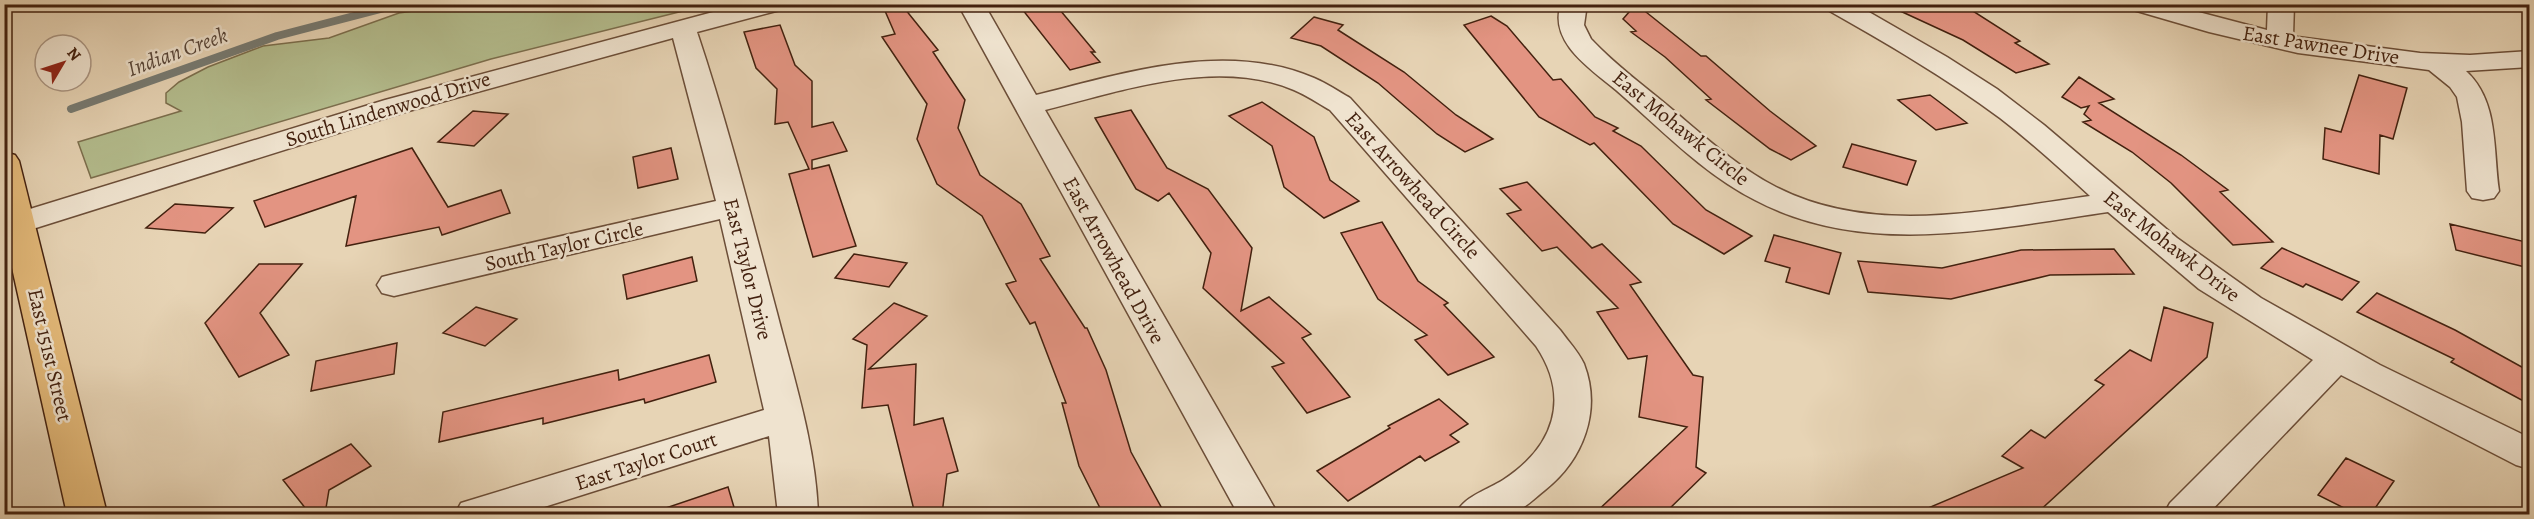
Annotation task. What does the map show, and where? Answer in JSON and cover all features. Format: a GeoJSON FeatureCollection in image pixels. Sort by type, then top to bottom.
{"type":"FeatureCollection","features":[{"type":"Feature","properties":{"kind":"main road","name":"East 151st Street"},"geometry":{"type":"LineString","coordinates":[[4,161],[12,226],[87,514]]}},
{"type":"Feature","properties":{"kind":"street","name":"South Lindenwood Drive"},"geometry":{"type":"LineString","coordinates":[[12,226],[395,106],[775,4]]}},
{"type":"Feature","properties":{"kind":"street","name":"East Arrowhead Drive"},"geometry":{"type":"LineString","coordinates":[[971,4],[1258,514]]}},
{"type":"Feature","properties":{"kind":"street","name":"East Mohawk Circle"},"geometry":{"type":"LineString","coordinates":[[1574,4],[1569,22],[1574,35],[1598,60],[1737,177],[1767,195],[1799,209],[1841,221],[1879,226],[1924,226],[2114,202]]}},
{"type":"Feature","properties":{"kind":"street","name":"East Mohawk Drive"},"geometry":{"type":"LineString","coordinates":[[1835,4],[1938,62],[1989,96],[2210,280],[2262,315],[2529,456]]}},
{"type":"Feature","properties":{"kind":"street","name":"East Pawnee Drive"},"geometry":{"type":"LineString","coordinates":[[2139,4],[2221,28],[2347,52],[2463,63],[2529,59]]}},
{"type":"Feature","properties":{"kind":"street"},"geometry":{"type":"LineString","coordinates":[[2280,41],[2281,4]]}},
{"type":"Feature","properties":{"kind":"street","name":"East Taylor Drive"},"geometry":{"type":"LineString","coordinates":[[683,28],[706,102],[733,207],[783,418],[796,485],[798,514]]}},
{"type":"Feature","properties":{"kind":"street"},"geometry":{"type":"LineString","coordinates":[[2435,61],[2468,90],[2476,108],[2478,164],[2483,191]]}},
{"type":"Feature","properties":{"kind":"street","name":"East Arrowhead Circle"},"geometry":{"type":"LineString","coordinates":[[1027,106],[1187,70],[1220,68],[1256,70],[1285,76],[1319,89],[1340,104],[1540,329],[1566,363],[1574,394],[1573,422],[1558,454],[1530,484],[1476,514]]}},
{"type":"Feature","properties":{"kind":"street","name":"South Taylor Circle"},"geometry":{"type":"LineString","coordinates":[[394,285],[733,207]]}},
{"type":"Feature","properties":{"kind":"street"},"geometry":{"type":"LineString","coordinates":[[2184,514],[2338,356]]}},
{"type":"Feature","properties":{"kind":"street","name":"East Taylor Court"},"geometry":{"type":"LineString","coordinates":[[475,514],[783,418]]}},
{"type":"Feature","properties":{"kind":"green space"},"geometry":{"type":"Polygon","coordinates":[[[463,4],[707,5],[491,59],[91,178],[78,142],[181,111],[166,103],[166,93],[179,82],[208,67],[263,46],[329,38],[399,13],[463,4]]]}},
{"type":"Feature","properties":{"kind":"building"},"geometry":{"type":"Polygon","coordinates":[[[882,4],[901,4],[938,50],[933,52],[965,100],[958,128],[980,175],[1021,204],[1050,256],[1040,259],[1087,328],[1106,370],[1131,452],[1165,514],[1103,514],[1079,466],[1062,403],[1066,403],[1035,322],[1030,324],[1006,284],[1016,281],[982,216],[937,184],[917,139],[927,104],[882,37],[895,34],[882,4]]]}},
{"type":"Feature","properties":{"kind":"building"},"geometry":{"type":"Polygon","coordinates":[[[1055,4],[1095,52],[1091,52],[1100,62],[1070,70],[1022,9],[1055,4]]]}},
{"type":"Feature","properties":{"kind":"building"},"geometry":{"type":"Polygon","coordinates":[[[1636,4],[1701,56],[1706,56],[1770,111],[1816,146],[1791,160],[1770,149],[1706,100],[1711,99],[1665,57],[1631,32],[1636,31],[1623,19],[1636,4]]]}},
{"type":"Feature","properties":{"kind":"building"},"geometry":{"type":"Polygon","coordinates":[[[1885,4],[1962,4],[2020,41],[2015,43],[2049,64],[2016,73],[1963,40],[1885,4]]]}},
{"type":"Feature","properties":{"kind":"building"},"geometry":{"type":"Polygon","coordinates":[[[1491,16],[1507,26],[1553,80],[1561,79],[1595,117],[1618,128],[1613,131],[1641,146],[1706,210],[1752,236],[1724,254],[1673,224],[1594,143],[1590,145],[1539,117],[1464,25],[1491,16]]]}},
{"type":"Feature","properties":{"kind":"building"},"geometry":{"type":"Polygon","coordinates":[[[1314,17],[1343,25],[1338,30],[1404,72],[1456,115],[1493,139],[1465,152],[1437,134],[1378,83],[1321,46],[1291,38],[1314,17]]]}},
{"type":"Feature","properties":{"kind":"building"},"geometry":{"type":"Polygon","coordinates":[[[780,25],[795,65],[812,81],[812,127],[833,122],[847,151],[812,160],[812,169],[829,165],[856,246],[813,257],[789,174],[809,169],[788,122],[775,124],[777,89],[756,68],[744,32],[780,25]]]}},
{"type":"Feature","properties":{"kind":"building"},"geometry":{"type":"Polygon","coordinates":[[[2359,75],[2407,88],[2393,139],[2380,135],[2379,174],[2323,159],[2325,128],[2341,132],[2359,75]]]}},
{"type":"Feature","properties":{"kind":"building"},"geometry":{"type":"Polygon","coordinates":[[[2079,77],[2114,99],[2099,103],[2181,155],[2228,190],[2220,192],[2273,242],[2233,245],[2171,183],[2132,152],[2083,122],[2091,120],[2084,114],[2089,106],[2081,108],[2062,97],[2079,77]]]}},
{"type":"Feature","properties":{"kind":"building"},"geometry":{"type":"Polygon","coordinates":[[[1930,95],[1967,123],[1936,130],[1898,100],[1930,95]]]}},
{"type":"Feature","properties":{"kind":"building"},"geometry":{"type":"Polygon","coordinates":[[[1262,102],[1314,137],[1330,180],[1359,201],[1324,218],[1284,187],[1272,146],[1229,116],[1262,102]]]}},
{"type":"Feature","properties":{"kind":"building"},"geometry":{"type":"Polygon","coordinates":[[[1131,110],[1167,168],[1208,189],[1252,248],[1241,311],[1269,297],[1311,334],[1302,338],[1350,397],[1307,413],[1272,367],[1284,363],[1203,288],[1211,253],[1169,193],[1158,201],[1136,189],[1095,118],[1131,110]]]}},
{"type":"Feature","properties":{"kind":"building"},"geometry":{"type":"Polygon","coordinates":[[[473,111],[508,114],[474,146],[438,142],[473,111]]]}},
{"type":"Feature","properties":{"kind":"building"},"geometry":{"type":"Polygon","coordinates":[[[1852,144],[1916,161],[1907,185],[1843,167],[1852,144]]]}},
{"type":"Feature","properties":{"kind":"building"},"geometry":{"type":"Polygon","coordinates":[[[412,148],[448,207],[501,190],[510,213],[442,235],[439,227],[346,246],[356,196],[265,227],[254,201],[412,148]]]}},
{"type":"Feature","properties":{"kind":"building"},"geometry":{"type":"Polygon","coordinates":[[[671,148],[678,179],[638,188],[633,157],[671,148]]]}},
{"type":"Feature","properties":{"kind":"building"},"geometry":{"type":"Polygon","coordinates":[[[1527,182],[1592,248],[1602,244],[1641,282],[1630,285],[1693,375],[1703,377],[1696,467],[1706,473],[1664,514],[1594,514],[1687,427],[1639,417],[1647,356],[1628,359],[1597,312],[1618,308],[1557,247],[1542,251],[1507,214],[1521,210],[1500,189],[1527,182]]]}},
{"type":"Feature","properties":{"kind":"building"},"geometry":{"type":"Polygon","coordinates":[[[175,204],[233,208],[205,233],[146,228],[175,204]]]}},
{"type":"Feature","properties":{"kind":"building"},"geometry":{"type":"Polygon","coordinates":[[[1382,222],[1418,281],[1448,303],[1444,305],[1494,357],[1448,375],[1415,340],[1427,335],[1378,299],[1341,233],[1382,222]]]}},
{"type":"Feature","properties":{"kind":"building"},"geometry":{"type":"Polygon","coordinates":[[[2450,224],[2526,242],[2529,268],[2456,250],[2450,224]]]}},
{"type":"Feature","properties":{"kind":"building"},"geometry":{"type":"Polygon","coordinates":[[[1774,235],[1841,253],[1829,294],[1786,282],[1790,268],[1765,261],[1774,235]]]}},
{"type":"Feature","properties":{"kind":"building"},"geometry":{"type":"Polygon","coordinates":[[[2282,248],[2359,282],[2342,300],[2306,284],[2303,287],[2261,268],[2282,248]]]}},
{"type":"Feature","properties":{"kind":"building"},"geometry":{"type":"Polygon","coordinates":[[[2114,249],[2134,274],[2050,275],[1951,299],[1868,292],[1858,261],[1942,268],[2021,250],[2114,249]]]}},
{"type":"Feature","properties":{"kind":"building"},"geometry":{"type":"Polygon","coordinates":[[[854,254],[907,263],[889,287],[835,278],[854,254]]]}},
{"type":"Feature","properties":{"kind":"building"},"geometry":{"type":"Polygon","coordinates":[[[692,257],[697,281],[627,299],[623,275],[692,257]]]}},
{"type":"Feature","properties":{"kind":"building"},"geometry":{"type":"Polygon","coordinates":[[[259,264],[302,264],[260,313],[289,355],[239,377],[205,323],[259,264]]]}},
{"type":"Feature","properties":{"kind":"building"},"geometry":{"type":"Polygon","coordinates":[[[2377,293],[2455,330],[2529,371],[2529,404],[2451,362],[2454,359],[2357,312],[2377,293]]]}},
{"type":"Feature","properties":{"kind":"building"},"geometry":{"type":"Polygon","coordinates":[[[894,303],[927,316],[869,369],[916,364],[914,425],[943,418],[958,471],[947,474],[942,514],[915,514],[888,405],[862,408],[867,345],[853,339],[894,303]]]}},
{"type":"Feature","properties":{"kind":"building"},"geometry":{"type":"Polygon","coordinates":[[[476,307],[517,319],[485,346],[443,333],[476,307]]]}},
{"type":"Feature","properties":{"kind":"building"},"geometry":{"type":"Polygon","coordinates":[[[2164,307],[2213,323],[2207,357],[2036,514],[1914,514],[2023,468],[2002,456],[2031,430],[2045,438],[2104,385],[2095,380],[2130,350],[2151,361],[2164,307]]]}},
{"type":"Feature","properties":{"kind":"building"},"geometry":{"type":"Polygon","coordinates":[[[397,343],[394,374],[311,391],[316,361],[397,343]]]}},
{"type":"Feature","properties":{"kind":"building"},"geometry":{"type":"Polygon","coordinates":[[[709,355],[716,382],[645,403],[644,399],[543,424],[543,418],[439,442],[443,412],[618,370],[619,380],[709,355]]]}},
{"type":"Feature","properties":{"kind":"building"},"geometry":{"type":"Polygon","coordinates":[[[1439,399],[1468,424],[1450,435],[1459,442],[1425,461],[1420,456],[1348,501],[1317,471],[1390,428],[1388,426],[1439,399]]]}},
{"type":"Feature","properties":{"kind":"building"},"geometry":{"type":"Polygon","coordinates":[[[351,444],[371,466],[329,490],[325,514],[310,514],[283,480],[351,444]]]}},
{"type":"Feature","properties":{"kind":"building"},"geometry":{"type":"Polygon","coordinates":[[[2346,458],[2394,481],[2371,514],[2356,514],[2318,495],[2346,458]]]}},
{"type":"Feature","properties":{"kind":"building"},"geometry":{"type":"Polygon","coordinates":[[[728,487],[736,514],[661,514],[660,510],[728,487]]]}},
{"type":"Feature","properties":{"kind":"waterway","name":"Indian Creek"},"geometry":{"type":"LineString","coordinates":[[71,109],[277,36],[400,4]]}}]}
